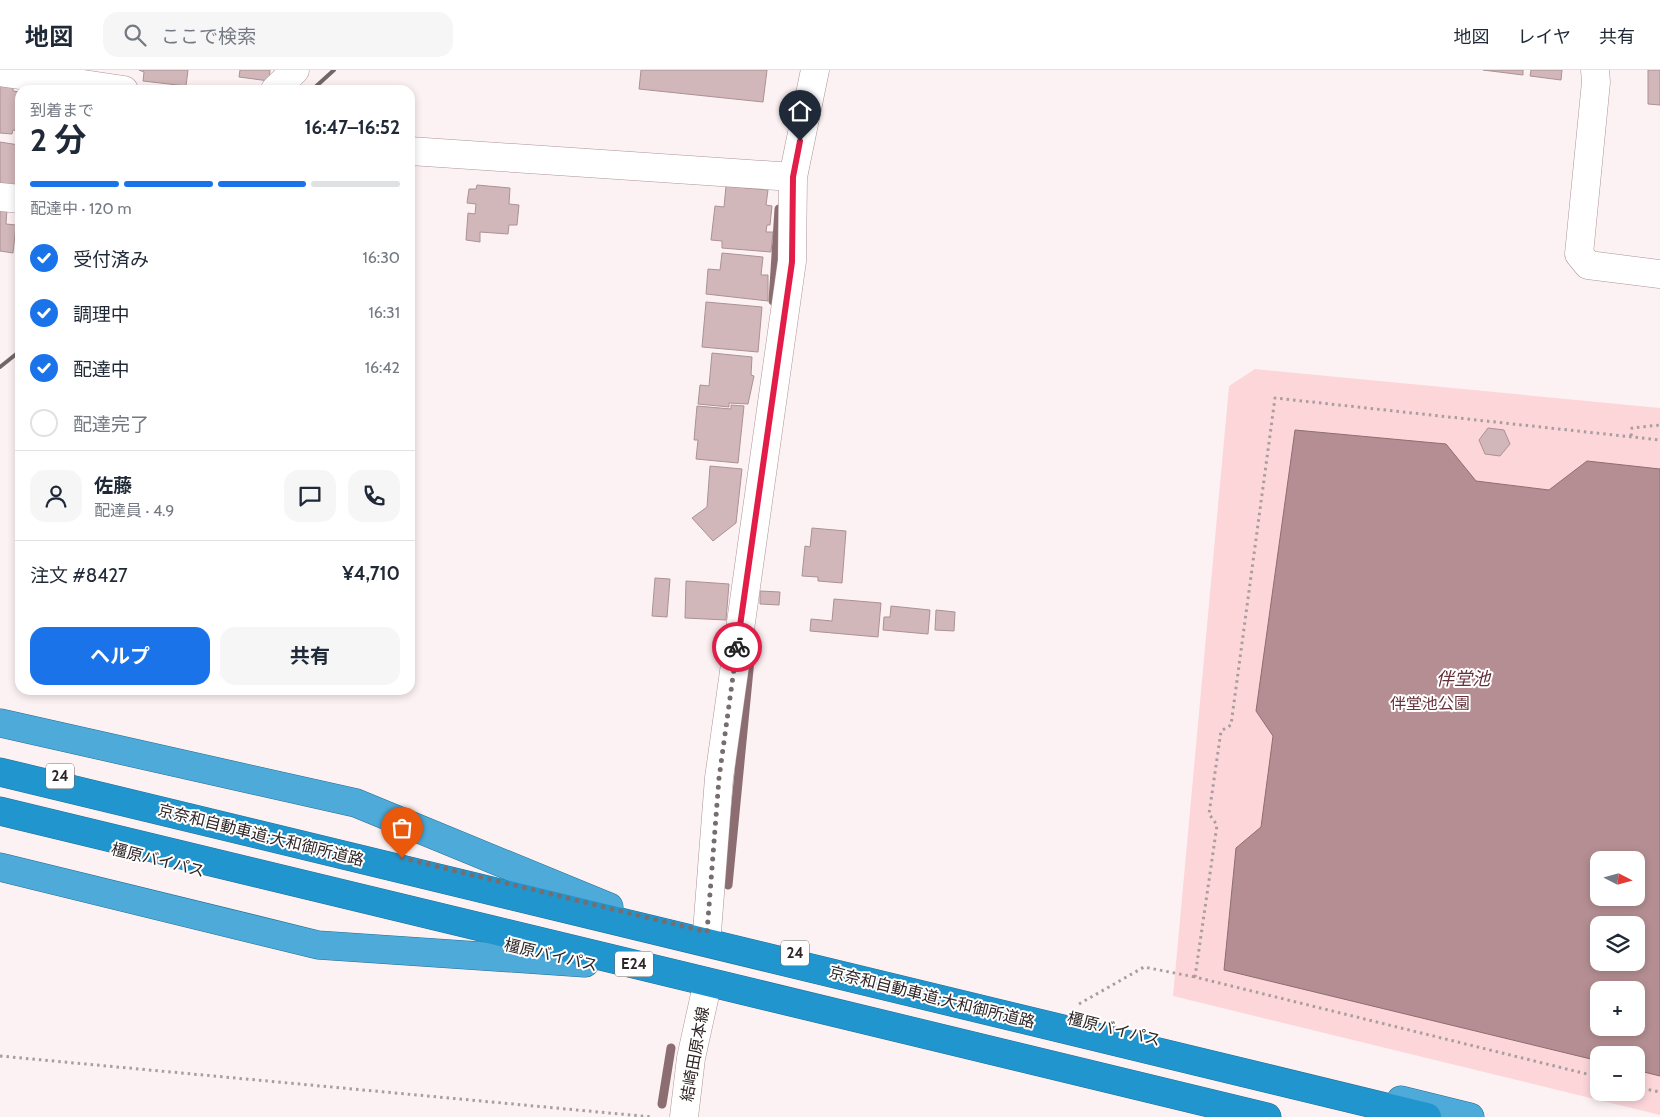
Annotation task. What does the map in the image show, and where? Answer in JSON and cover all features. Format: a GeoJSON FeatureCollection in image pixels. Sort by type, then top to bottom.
{"type":"FeatureCollection","features":[{"type":"Feature","properties":{"kind":"highway"},"geometry":{"type":"LineString","coordinates":[[0,723],[356,803],[608,908]]}},
{"type":"Feature","properties":{"kind":"highway","name":"橿原バイパス"},"geometry":{"type":"LineString","coordinates":[[0,761],[1470,1117]]}},
{"type":"Feature","properties":{"kind":"highway","name":"京奈和自動車道;大和御所道路"},"geometry":{"type":"LineString","coordinates":[[0,772],[1426,1117]]}},
{"type":"Feature","properties":{"kind":"highway","name":"E24"},"geometry":{"type":"LineString","coordinates":[[0,811],[1268,1117]]}},
{"type":"Feature","properties":{"kind":"highway","name":"橿原バイパス"},"geometry":{"type":"LineString","coordinates":[[0,822],[585,963],[706,990],[1219,1117]]}},
{"type":"Feature","properties":{"kind":"highway"},"geometry":{"type":"LineString","coordinates":[[0,867],[318,945],[585,963]]}},
{"type":"Feature","properties":{"kind":"street"},"geometry":{"type":"LineString","coordinates":[[280,85],[295,70]]}},
{"type":"Feature","properties":{"kind":"street"},"geometry":{"type":"LineString","coordinates":[[707,932],[719,778],[792,262],[785,176],[815,70]]}},
{"type":"Feature","properties":{"kind":"street"},"geometry":{"type":"LineString","coordinates":[[1595,70],[1596,82],[1579,254],[1588,265],[1660,274]]}},
{"type":"Feature","properties":{"kind":"street"},"geometry":{"type":"LineString","coordinates":[[11,72],[93,85]]}},
{"type":"Feature","properties":{"kind":"street"},"geometry":{"type":"LineString","coordinates":[[415,152],[785,176]]}},
{"type":"Feature","properties":{"kind":"street"},"geometry":{"type":"LineString","coordinates":[[0,197],[15,198]]}},
{"type":"Feature","properties":{"kind":"street","name":"結崎田原本線"},"geometry":{"type":"LineString","coordinates":[[684,1117],[690,1058],[706,990]]}},
{"type":"Feature","properties":{"kind":"path"},"geometry":{"type":"LineString","coordinates":[[1195,977],[1217,825],[1209,814],[1220,731],[1231,725],[1275,398],[1660,440]]}},
{"type":"Feature","properties":{"kind":"path"},"geometry":{"type":"LineString","coordinates":[[1631,436],[1632,428],[1660,425]]}},
{"type":"Feature","properties":{"kind":"path"},"geometry":{"type":"LineString","coordinates":[[1058,1016],[1144,967],[1195,977],[1590,1075]]}},
{"type":"Feature","properties":{"kind":"path"},"geometry":{"type":"LineString","coordinates":[[0,1056],[652,1117]]}},
{"type":"Feature","properties":{"kind":"path"},"geometry":{"type":"LineString","coordinates":[[1645,1088],[1660,1092]]}},
{"type":"Feature","properties":{"kind":"green space","name":"伴堂池"},"geometry":{"type":"Polygon","coordinates":[[[1255,369],[1660,408],[1660,1115],[1603,1101],[1645,1101],[1645,1046],[1590,1046],[1590,1098],[1173,996],[1229,386],[1255,369]]]}},
{"type":"Feature","properties":{"kind":"water","name":"伴堂池"},"geometry":{"type":"Polygon","coordinates":[[[1295,430],[1446,444],[1476,481],[1549,490],[1587,461],[1660,469],[1660,1076],[1645,1072],[1645,1046],[1590,1046],[1590,1059],[1224,970],[1236,848],[1261,827],[1273,736],[1256,711],[1295,430]]]}},
{"type":"Feature","properties":{"kind":"building"},"geometry":{"type":"Polygon","coordinates":[[[139,70],[188,70],[186,85],[143,81],[144,72],[139,70]]]}},
{"type":"Feature","properties":{"kind":"building"},"geometry":{"type":"Polygon","coordinates":[[[240,70],[270,70],[269,81],[239,77],[240,70]]]}},
{"type":"Feature","properties":{"kind":"building"},"geometry":{"type":"Polygon","coordinates":[[[641,70],[767,70],[763,102],[639,89],[641,70]]]}},
{"type":"Feature","properties":{"kind":"building"},"geometry":{"type":"Polygon","coordinates":[[[1483,70],[1523,70],[1523,75],[1483,70]]]}},
{"type":"Feature","properties":{"kind":"building"},"geometry":{"type":"Polygon","coordinates":[[[1531,70],[1562,70],[1561,80],[1530,76],[1531,70]]]}},
{"type":"Feature","properties":{"kind":"building"},"geometry":{"type":"Polygon","coordinates":[[[1648,70],[1660,70],[1660,105],[1648,104],[1648,70]]]}},
{"type":"Feature","properties":{"kind":"building"},"geometry":{"type":"Polygon","coordinates":[[[0,85],[13,87],[13,91],[15,91],[15,130],[13,130],[12,134],[0,133],[0,85]]]}},
{"type":"Feature","properties":{"kind":"building"},"geometry":{"type":"Polygon","coordinates":[[[0,142],[15,144],[15,186],[0,184],[0,142]]]}},
{"type":"Feature","properties":{"kind":"building"},"geometry":{"type":"Polygon","coordinates":[[[477,185],[510,188],[509,204],[519,205],[517,225],[509,225],[508,234],[480,232],[480,242],[466,240],[468,213],[475,214],[476,204],[467,203],[469,189],[476,189],[477,185]]]}},
{"type":"Feature","properties":{"kind":"building"},"geometry":{"type":"Polygon","coordinates":[[[726,186],[768,190],[766,205],[772,206],[770,225],[767,225],[766,232],[773,232],[771,252],[722,248],[722,241],[711,240],[715,206],[724,207],[726,186]]]}},
{"type":"Feature","properties":{"kind":"building"},"geometry":{"type":"Polygon","coordinates":[[[0,208],[7,209],[6,224],[15,225],[15,234],[13,253],[0,251],[0,208]]]}},
{"type":"Feature","properties":{"kind":"building"},"geometry":{"type":"Polygon","coordinates":[[[722,253],[763,257],[761,275],[768,275],[768,301],[706,294],[708,269],[720,270],[722,253]]]}},
{"type":"Feature","properties":{"kind":"building"},"geometry":{"type":"Polygon","coordinates":[[[706,302],[762,307],[758,352],[702,347],[706,302]]]}},
{"type":"Feature","properties":{"kind":"building"},"geometry":{"type":"Polygon","coordinates":[[[712,353],[752,357],[751,375],[754,376],[748,404],[729,403],[729,407],[698,404],[700,385],[709,386],[712,353]]]}},
{"type":"Feature","properties":{"kind":"building"},"geometry":{"type":"Polygon","coordinates":[[[731,405],[744,406],[738,463],[696,459],[698,440],[694,440],[697,406],[731,409],[731,405]]]}},
{"type":"Feature","properties":{"kind":"building"},"geometry":{"type":"Polygon","coordinates":[[[1488,428],[1504,430],[1510,444],[1500,456],[1485,454],[1479,440],[1488,428]]]}},
{"type":"Feature","properties":{"kind":"building"},"geometry":{"type":"Polygon","coordinates":[[[710,466],[742,469],[736,523],[713,541],[692,518],[707,507],[710,466]]]}},
{"type":"Feature","properties":{"kind":"building"},"geometry":{"type":"Polygon","coordinates":[[[812,528],[846,531],[842,583],[818,581],[818,577],[802,576],[805,546],[810,547],[812,528]]]}},
{"type":"Feature","properties":{"kind":"building"},"geometry":{"type":"Polygon","coordinates":[[[655,578],[670,579],[667,617],[652,616],[655,578]]]}},
{"type":"Feature","properties":{"kind":"building"},"geometry":{"type":"Polygon","coordinates":[[[686,581],[729,584],[726,620],[685,618],[686,581]]]}},
{"type":"Feature","properties":{"kind":"building"},"geometry":{"type":"Polygon","coordinates":[[[760,591],[780,592],[779,605],[760,604],[760,591]]]}},
{"type":"Feature","properties":{"kind":"building"},"geometry":{"type":"Polygon","coordinates":[[[834,599],[881,603],[878,637],[810,631],[811,619],[832,621],[834,599]]]}},
{"type":"Feature","properties":{"kind":"building"},"geometry":{"type":"Polygon","coordinates":[[[891,606],[930,610],[928,634],[883,630],[884,617],[890,617],[891,606]]]}},
{"type":"Feature","properties":{"kind":"building"},"geometry":{"type":"Polygon","coordinates":[[[936,610],[955,612],[954,631],[935,630],[936,610]]]}},
{"type":"Feature","properties":{"kind":"waterway"},"geometry":{"type":"LineString","coordinates":[[773,301],[779,209]]}},
{"type":"Feature","properties":{"kind":"waterway"},"geometry":{"type":"LineString","coordinates":[[728,885],[751,649]]}},
{"type":"Feature","properties":{"kind":"waterway"},"geometry":{"type":"LineString","coordinates":[[662,1104],[671,1048]]}},
{"type":"Feature","properties":{"kind":"railway"},"geometry":{"type":"LineString","coordinates":[[318,85],[334,70]]}},
{"type":"Feature","properties":{"kind":"railway"},"geometry":{"type":"LineString","coordinates":[[0,367],[15,355]]}},
{"type":"Feature","properties":{"kind":"way so far"},"geometry":{"type":"LineString","coordinates":[[402,858],[707,932],[719,778],[737,647]]}},
{"type":"Feature","properties":{"kind":"route"},"geometry":{"type":"LineString","coordinates":[[737,647],[792,262],[793,177],[800,141]]}},
{"type":"Feature","properties":{"kind":"park label","name":"伴堂池公園"},"geometry":{"type":"Point","coordinates":[1430,703]}}]}
